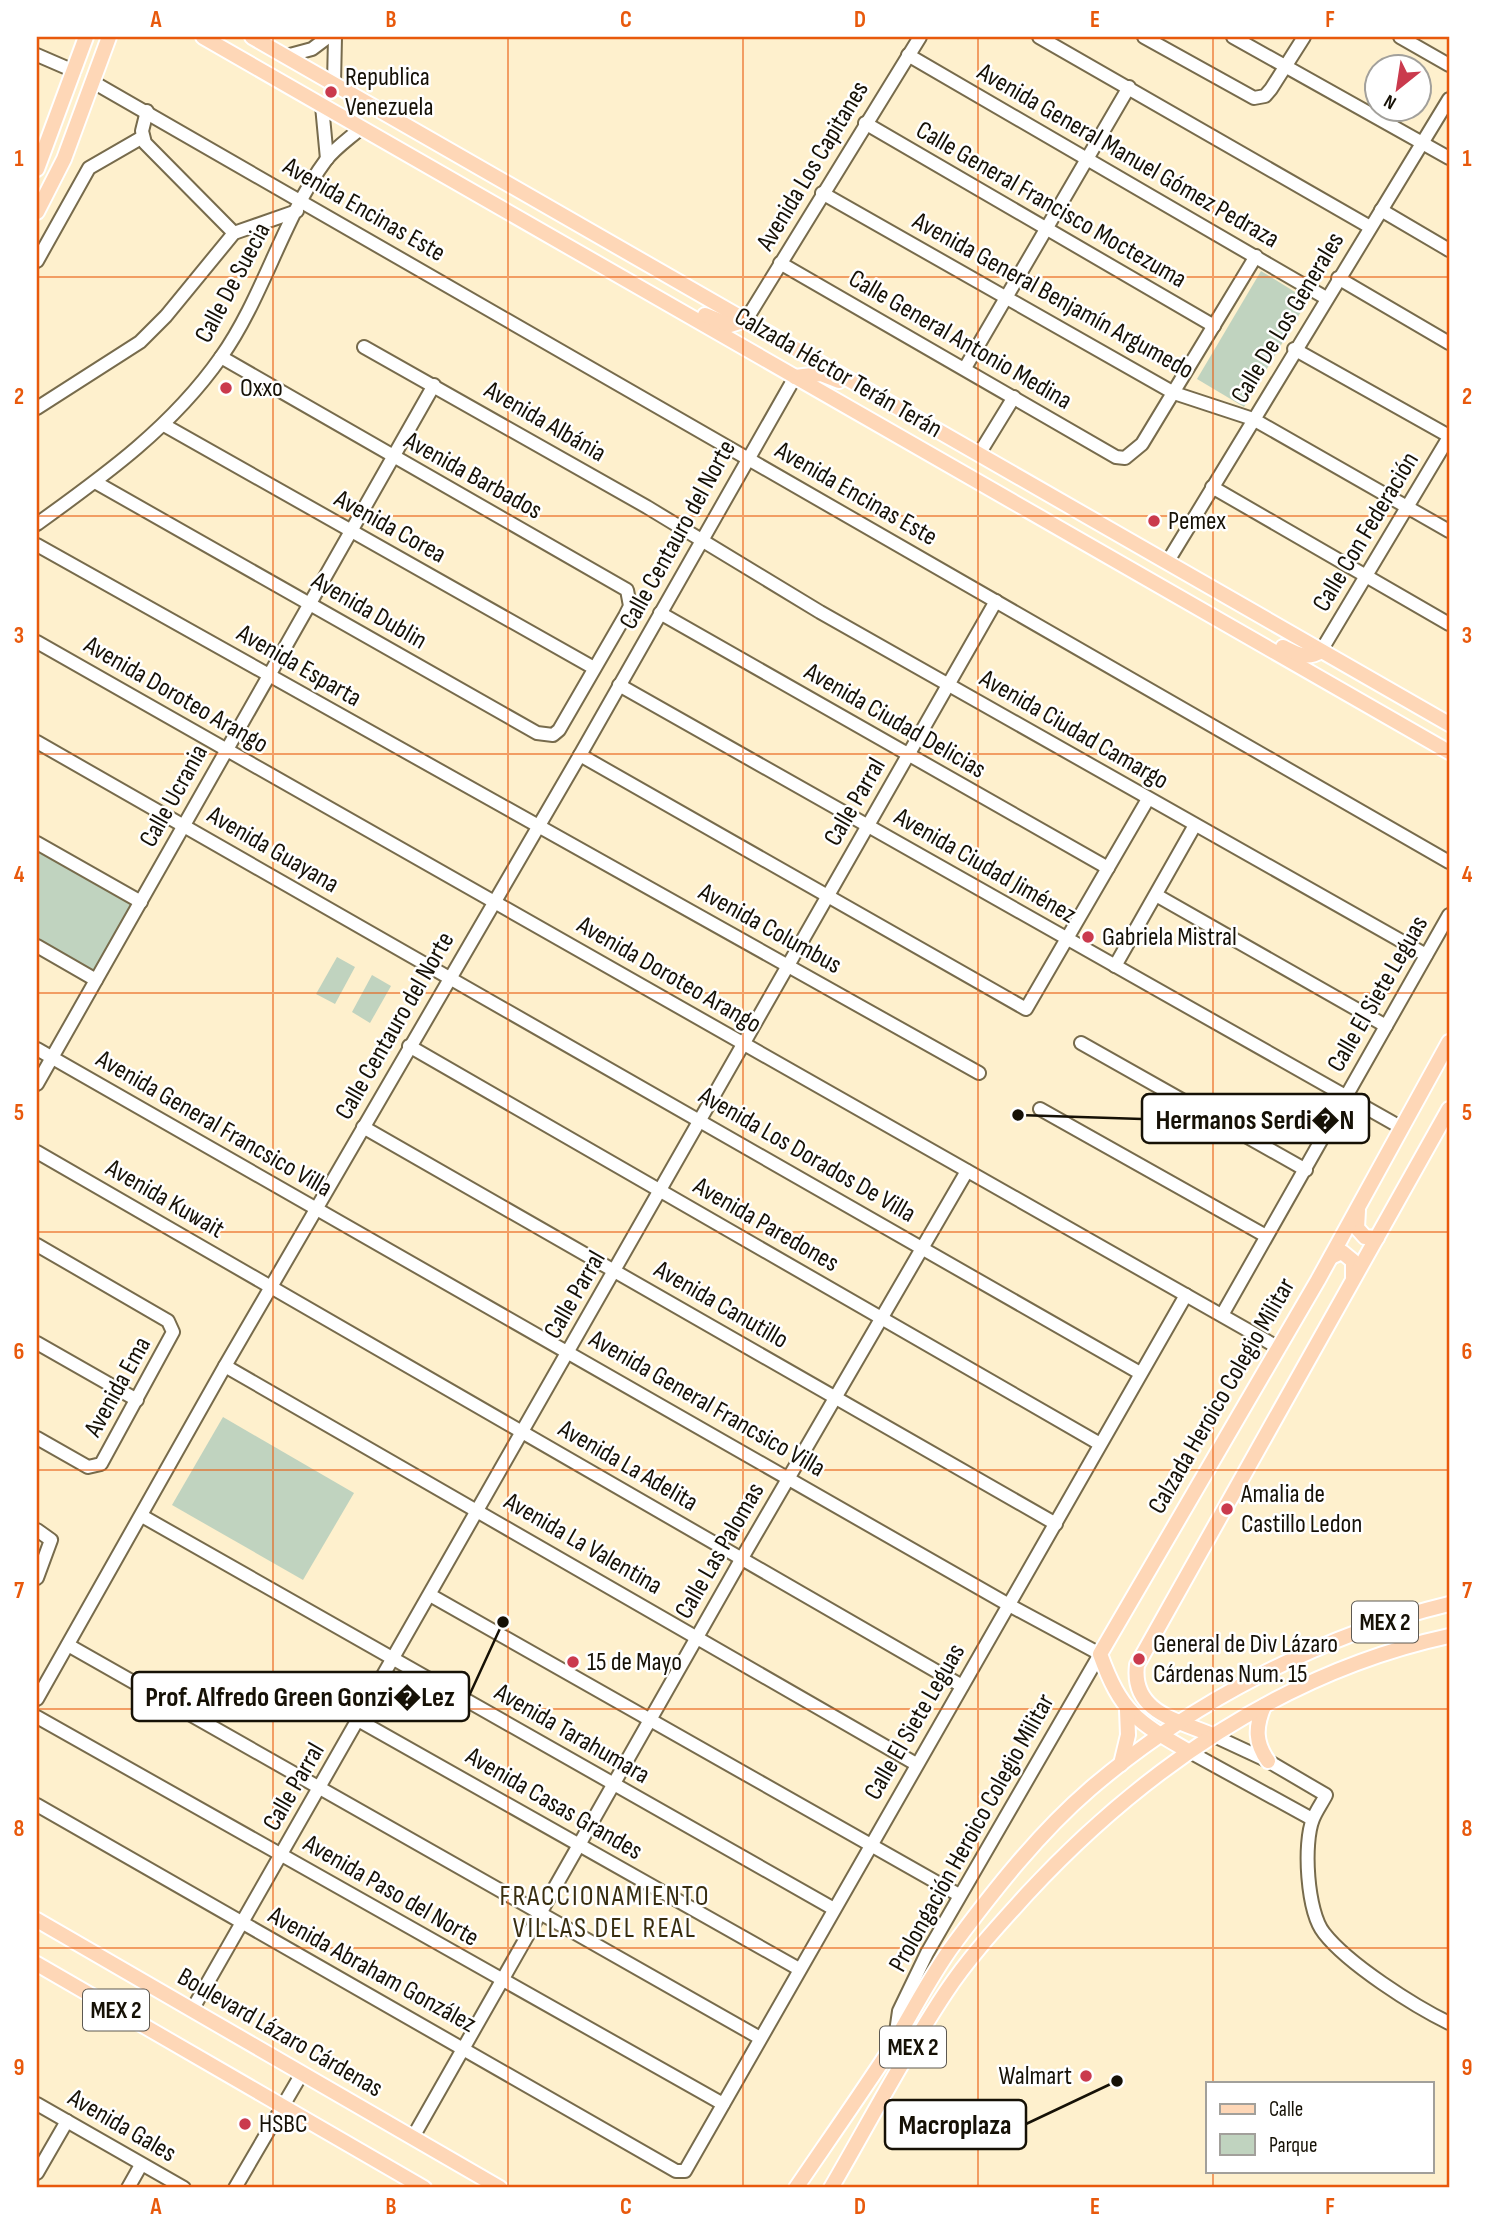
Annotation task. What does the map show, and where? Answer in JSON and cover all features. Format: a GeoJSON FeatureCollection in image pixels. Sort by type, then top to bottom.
{"type":"FeatureCollection","features":[{"type":"Feature","properties":{"kind":"main road"},"geometry":{"type":"LineString","coordinates":[[37,169],[86,37]]}},
{"type":"Feature","properties":{"kind":"main road"},"geometry":{"type":"LineString","coordinates":[[37,212],[64,159],[109,37]]}},
{"type":"Feature","properties":{"kind":"main road","name":"Calzada Héctor Terán Terán"},"geometry":{"type":"LineString","coordinates":[[203,37],[1449,752]]}},
{"type":"Feature","properties":{"kind":"main road","name":"Calzada Héctor Terán Terán"},"geometry":{"type":"LineString","coordinates":[[252,37],[1449,724]]}},
{"type":"Feature","properties":{"kind":"main road"},"geometry":{"type":"LineString","coordinates":[[612,272],[635,276],[722,324],[738,325],[746,320]]}},
{"type":"Feature","properties":{"kind":"main road"},"geometry":{"type":"LineString","coordinates":[[795,377],[810,373],[833,378],[888,409],[915,418]]}},
{"type":"Feature","properties":{"kind":"main road"},"geometry":{"type":"LineString","coordinates":[[1239,631],[1253,633],[1304,656],[1312,657],[1321,651]]}},
{"type":"Feature","properties":{"kind":"main road","name":"Calzada Heroico Colegio Militar"},"geometry":{"type":"LineString","coordinates":[[1100,1654],[1331,1257],[1449,1042]]}},
{"type":"Feature","properties":{"kind":"main road"},"geometry":{"type":"LineString","coordinates":[[1212,1735],[1148,1704],[1137,1687],[1138,1665],[1449,1109]]}},
{"type":"Feature","properties":{"kind":"main road"},"geometry":{"type":"LineString","coordinates":[[1359,1205],[1357,1228],[1365,1237],[1377,1238]]}},
{"type":"Feature","properties":{"kind":"main road"},"geometry":{"type":"LineString","coordinates":[[1331,1257],[1342,1252],[1353,1261],[1352,1282]]}},
{"type":"Feature","properties":{"kind":"main road","name":"MEX 2"},"geometry":{"type":"LineString","coordinates":[[796,2188],[885,2056],[927,1985],[982,1908],[1021,1860],[1088,1791],[1180,1721],[1322,1646],[1410,1613],[1449,1604]]}},
{"type":"Feature","properties":{"kind":"main road","name":"MEX 2"},"geometry":{"type":"LineString","coordinates":[[831,2188],[947,1991],[989,1936],[1111,1810],[1188,1751],[1264,1706],[1361,1661],[1449,1636]]}},
{"type":"Feature","properties":{"kind":"main road"},"geometry":{"type":"LineString","coordinates":[[1100,1654],[1117,1697],[1127,1710],[1159,1735],[1188,1751]]}},
{"type":"Feature","properties":{"kind":"main road"},"geometry":{"type":"LineString","coordinates":[[1264,1706],[1256,1729],[1261,1751],[1268,1762]]}},
{"type":"Feature","properties":{"kind":"main road"},"geometry":{"type":"LineString","coordinates":[[1121,1764],[1128,1735],[1127,1710]]}},
{"type":"Feature","properties":{"kind":"main road","name":"Boulevard Lázaro Cárdenas"},"geometry":{"type":"LineString","coordinates":[[37,1920],[500,2188]]}},
{"type":"Feature","properties":{"kind":"main road","name":"MEX 2"},"geometry":{"type":"LineString","coordinates":[[37,1964],[424,2188]]}},
{"type":"Feature","properties":{"kind":"main road"},"geometry":{"type":"LineString","coordinates":[[879,2105],[871,2095],[885,2056]]}},
{"type":"Feature","properties":{"kind":"main road"},"geometry":{"type":"LineString","coordinates":[[841,2188],[845,2164]]}},
{"type":"Feature","properties":{"kind":"street"},"geometry":{"type":"LineString","coordinates":[[286,56],[312,49],[328,37]]}},
{"type":"Feature","properties":{"kind":"street"},"geometry":{"type":"LineString","coordinates":[[334,84],[335,37]]}},
{"type":"Feature","properties":{"kind":"street","name":"Avenida Los Capitanes"},"geometry":{"type":"LineString","coordinates":[[746,320],[920,37]]}},
{"type":"Feature","properties":{"kind":"street"},"geometry":{"type":"LineString","coordinates":[[1039,37],[1370,227]]}},
{"type":"Feature","properties":{"kind":"street"},"geometry":{"type":"LineString","coordinates":[[1144,37],[1254,98],[1265,96],[1304,37]]}},
{"type":"Feature","properties":{"kind":"street"},"geometry":{"type":"LineString","coordinates":[[1233,37],[1449,158]]}},
{"type":"Feature","properties":{"kind":"street"},"geometry":{"type":"LineString","coordinates":[[1399,37],[1449,65]]}},
{"type":"Feature","properties":{"kind":"street"},"geometry":{"type":"LineString","coordinates":[[37,55],[74,71]]}},
{"type":"Feature","properties":{"kind":"street","name":"Avenida General Manuel Gómez Pedraza"},"geometry":{"type":"LineString","coordinates":[[908,55],[1326,298]]}},
{"type":"Feature","properties":{"kind":"street","name":"Avenida Encinas Este"},"geometry":{"type":"LineString","coordinates":[[93,82],[147,111],[300,206],[748,457],[1449,862]]}},
{"type":"Feature","properties":{"kind":"street"},"geometry":{"type":"LineString","coordinates":[[965,368],[1129,87]]}},
{"type":"Feature","properties":{"kind":"street","name":"Calle De Los Generales"},"geometry":{"type":"LineString","coordinates":[[1168,561],[1294,349],[1449,99]]}},
{"type":"Feature","properties":{"kind":"street"},"geometry":{"type":"LineString","coordinates":[[322,106],[327,159]]}},
{"type":"Feature","properties":{"kind":"street"},"geometry":{"type":"LineString","coordinates":[[37,261],[89,167],[141,138],[147,111]]}},
{"type":"Feature","properties":{"kind":"street","name":"Calle General Francisco Moctezuma"},"geometry":{"type":"LineString","coordinates":[[865,123],[1214,326]]}},
{"type":"Feature","properties":{"kind":"street","name":"Calle De Suecia"},"geometry":{"type":"LineString","coordinates":[[37,524],[164,425],[221,357],[253,303],[300,206],[327,159],[361,128]]}},
{"type":"Feature","properties":{"kind":"street"},"geometry":{"type":"LineString","coordinates":[[141,138],[234,233]]}},
{"type":"Feature","properties":{"kind":"street","name":"Avenida General Benjamín Argumedo"},"geometry":{"type":"LineString","coordinates":[[822,193],[1174,393],[1253,419],[1449,531]]}},
{"type":"Feature","properties":{"kind":"street"},"geometry":{"type":"LineString","coordinates":[[37,408],[140,342],[166,316],[234,233],[300,206]]}},
{"type":"Feature","properties":{"kind":"street"},"geometry":{"type":"LineString","coordinates":[[1381,210],[1449,250]]}},
{"type":"Feature","properties":{"kind":"street"},"geometry":{"type":"LineString","coordinates":[[1174,393],[1256,256]]}},
{"type":"Feature","properties":{"kind":"street","name":"Calle General Antonio Medina"},"geometry":{"type":"LineString","coordinates":[[780,263],[1116,457],[1125,458],[1136,452],[1174,393]]}},
{"type":"Feature","properties":{"kind":"street"},"geometry":{"type":"LineString","coordinates":[[1338,278],[1449,343]]}},
{"type":"Feature","properties":{"kind":"street","name":"Avenida Albánia"},"geometry":{"type":"LineString","coordinates":[[363,347],[647,506],[701,542]]}},
{"type":"Feature","properties":{"kind":"street"},"geometry":{"type":"LineString","coordinates":[[1294,349],[1449,437]]}},
{"type":"Feature","properties":{"kind":"street","name":"Avenida Barbados"},"geometry":{"type":"LineString","coordinates":[[221,357],[627,590],[630,606],[594,668]]}},
{"type":"Feature","properties":{"kind":"street","name":"Calle Centauro del Norte"},"geometry":{"type":"LineString","coordinates":[[37,1699],[225,1366],[580,755],[795,377]]}},
{"type":"Feature","properties":{"kind":"street","name":"Calle Ucrania"},"geometry":{"type":"LineString","coordinates":[[37,1084],[433,385]]}},
{"type":"Feature","properties":{"kind":"street"},"geometry":{"type":"LineString","coordinates":[[979,454],[1014,397]]}},
{"type":"Feature","properties":{"kind":"street","name":"Avenida Corea"},"geometry":{"type":"LineString","coordinates":[[164,425],[594,668]]}},
{"type":"Feature","properties":{"kind":"street","name":"Calle Con Federación"},"geometry":{"type":"LineString","coordinates":[[1321,651],[1449,437]]}},
{"type":"Feature","properties":{"kind":"street","name":"Avenida Dublin"},"geometry":{"type":"LineString","coordinates":[[94,482],[546,736],[559,730],[594,668]]}},
{"type":"Feature","properties":{"kind":"street"},"geometry":{"type":"LineString","coordinates":[[1212,487],[1449,624]]}},
{"type":"Feature","properties":{"kind":"street","name":"Avenida Ciudad Camargo"},"geometry":{"type":"LineString","coordinates":[[701,542],[1426,955]]}},
{"type":"Feature","properties":{"kind":"street","name":"Avenida Esparta"},"geometry":{"type":"LineString","coordinates":[[37,545],[457,784],[539,826]]}},
{"type":"Feature","properties":{"kind":"street","name":"Calle Parral"},"geometry":{"type":"LineString","coordinates":[[192,2011],[702,1121],[996,601]]}},
{"type":"Feature","properties":{"kind":"street","name":"Avenida Ciudad Delicias"},"geometry":{"type":"LineString","coordinates":[[660,613],[1108,868]]}},
{"type":"Feature","properties":{"kind":"street","name":"Avenida Doroteo Arango"},"geometry":{"type":"LineString","coordinates":[[37,642],[1279,1348]]}},
{"type":"Feature","properties":{"kind":"street","name":"Avenida Ciudad Jiménez"},"geometry":{"type":"LineString","coordinates":[[619,685],[1402,1128]]}},
{"type":"Feature","properties":{"kind":"street","name":"Avenida Guayana"},"geometry":{"type":"LineString","coordinates":[[37,742],[450,977]]}},
{"type":"Feature","properties":{"kind":"street"},"geometry":{"type":"LineString","coordinates":[[580,755],[1026,1009],[1148,799]]}},
{"type":"Feature","properties":{"kind":"street"},"geometry":{"type":"LineString","coordinates":[[1115,966],[1195,825]]}},
{"type":"Feature","properties":{"kind":"street","name":"Avenida Columbus"},"geometry":{"type":"LineString","coordinates":[[539,826],[979,1073]]}},
{"type":"Feature","properties":{"kind":"street"},"geometry":{"type":"LineString","coordinates":[[37,843],[141,902]]}},
{"type":"Feature","properties":{"kind":"street"},"geometry":{"type":"LineString","coordinates":[[1156,895],[1386,1026]]}},
{"type":"Feature","properties":{"kind":"street","name":"Calle El Siete Leguas"},"geometry":{"type":"LineString","coordinates":[[1222,1315],[1449,915]]}},
{"type":"Feature","properties":{"kind":"street"},"geometry":{"type":"LineString","coordinates":[[37,946],[96,980]]}},
{"type":"Feature","properties":{"kind":"street","name":"Avenida Los Dorados De Villa"},"geometry":{"type":"LineString","coordinates":[[450,977],[1140,1373]]}},
{"type":"Feature","properties":{"kind":"street"},"geometry":{"type":"LineString","coordinates":[[1081,1043],[1306,1170]]}},
{"type":"Feature","properties":{"kind":"street","name":"Avenida Paredones"},"geometry":{"type":"LineString","coordinates":[[409,1046],[1100,1444]]}},
{"type":"Feature","properties":{"kind":"street","name":"Avenida General Francsico Villa"},"geometry":{"type":"LineString","coordinates":[[37,1049],[1009,1605],[1100,1654]]}},
{"type":"Feature","properties":{"kind":"street"},"geometry":{"type":"LineString","coordinates":[[1040,1109],[1266,1237]]}},
{"type":"Feature","properties":{"kind":"street","name":"Avenida Canutillo"},"geometry":{"type":"LineString","coordinates":[[363,1127],[1056,1524]]}},
{"type":"Feature","properties":{"kind":"street","name":"Avenida Kuwait"},"geometry":{"type":"LineString","coordinates":[[37,1152],[271,1286]]}},
{"type":"Feature","properties":{"kind":"street","name":"Calle Las Palomas"},"geometry":{"type":"LineString","coordinates":[[413,2137],[741,1558],[967,1171]]}},
{"type":"Feature","properties":{"kind":"street","name":"Avenida Ema"},"geometry":{"type":"LineString","coordinates":[[37,1245],[173,1325],[171,1340],[101,1464],[88,1467],[37,1438]]}},
{"type":"Feature","properties":{"kind":"street","name":"Avenida La Adelita"},"geometry":{"type":"LineString","coordinates":[[271,1286],[962,1686]]}},
{"type":"Feature","properties":{"kind":"street","name":"Calle El Siete Leguas"},"geometry":{"type":"LineString","coordinates":[[685,2171],[1186,1295]]}},
{"type":"Feature","properties":{"kind":"street"},"geometry":{"type":"LineString","coordinates":[[37,1343],[137,1400]]}},
{"type":"Feature","properties":{"kind":"street","name":"Avenida La Valentina"},"geometry":{"type":"LineString","coordinates":[[225,1366],[916,1765]]}},
{"type":"Feature","properties":{"kind":"street","name":"Avenida Tarahumara"},"geometry":{"type":"LineString","coordinates":[[142,1516],[834,1909]]}},
{"type":"Feature","properties":{"kind":"street"},"geometry":{"type":"LineString","coordinates":[[37,1578],[51,1548],[51,1541],[40,1532]]}},
{"type":"Feature","properties":{"kind":"street"},"geometry":{"type":"LineString","coordinates":[[430,1595],[959,1895]]}},
{"type":"Feature","properties":{"kind":"street"},"geometry":{"type":"LineString","coordinates":[[68,1645],[760,2038]]}},
{"type":"Feature","properties":{"kind":"street","name":"Prolongación Heroico Colegio Militar"},"geometry":{"type":"LineString","coordinates":[[895,2040],[899,2011],[959,1895],[1100,1654]]}},
{"type":"Feature","properties":{"kind":"street","name":"Avenida Paso del Norte"},"geometry":{"type":"LineString","coordinates":[[37,1717],[723,2104]]}},
{"type":"Feature","properties":{"kind":"street","name":"Avenida Casas Grandes"},"geometry":{"type":"LineString","coordinates":[[358,1720],[799,1969]]}},
{"type":"Feature","properties":{"kind":"street"},"geometry":{"type":"LineString","coordinates":[[1212,1735],[1268,1762],[1326,1795],[1312,1819],[1308,1875],[1314,1908],[1323,1932],[1373,1976],[1427,2013],[1449,2023]]}},
{"type":"Feature","properties":{"kind":"street"},"geometry":{"type":"LineString","coordinates":[[1188,1751],[1312,1819]]}},
{"type":"Feature","properties":{"kind":"street","name":"Avenida Abraham González"},"geometry":{"type":"LineString","coordinates":[[37,1805],[676,2171],[685,2171]]}},
{"type":"Feature","properties":{"kind":"street"},"geometry":{"type":"LineString","coordinates":[[235,2188],[301,2075]]}},
{"type":"Feature","properties":{"kind":"street","name":"Avenida Gales"},"geometry":{"type":"LineString","coordinates":[[37,2104],[184,2188]]}},
{"type":"Feature","properties":{"kind":"street"},"geometry":{"type":"LineString","coordinates":[[37,2173],[67,2121]]}},
{"type":"Feature","properties":{"kind":"street"},"geometry":{"type":"LineString","coordinates":[[128,2188],[141,2165]]}},
{"type":"Feature","properties":{"kind":"green space"},"geometry":{"type":"Polygon","coordinates":[[[1261,271],[1308,300],[1244,407],[1197,379],[1261,271]]]}},
{"type":"Feature","properties":{"kind":"green space"},"geometry":{"type":"Polygon","coordinates":[[[37,844],[140,903],[97,979],[37,944],[37,844]]]}},
{"type":"Feature","properties":{"kind":"green space"},"geometry":{"type":"Polygon","coordinates":[[[337,957],[355,967],[335,1004],[316,994],[337,957]]]}},
{"type":"Feature","properties":{"kind":"green space"},"geometry":{"type":"Polygon","coordinates":[[[372,975],[391,986],[370,1023],[352,1012],[372,975]]]}},
{"type":"Feature","properties":{"kind":"green space"},"geometry":{"type":"Polygon","coordinates":[[[223,1417],[354,1493],[303,1580],[172,1505],[223,1417]]]}},
{"type":"Feature","properties":{"kind":"place","name":"Republica Venezuela"},"geometry":{"type":"Point","coordinates":[331,92]}},
{"type":"Feature","properties":{"kind":"place","name":"Oxxo"},"geometry":{"type":"Point","coordinates":[226,388]}},
{"type":"Feature","properties":{"kind":"place","name":"Pemex"},"geometry":{"type":"Point","coordinates":[1154,521]}},
{"type":"Feature","properties":{"kind":"place","name":"Gabriela Mistral"},"geometry":{"type":"Point","coordinates":[1088,937]}},
{"type":"Feature","properties":{"kind":"place","name":"Hermanos Serdi�N"},"geometry":{"type":"Point","coordinates":[1018,1115]}},
{"type":"Feature","properties":{"kind":"place","name":"Amalia de Castillo Ledon"},"geometry":{"type":"Point","coordinates":[1227,1509]}},
{"type":"Feature","properties":{"kind":"place","name":"Prof. Alfredo Green Gonzi�Lez"},"geometry":{"type":"Point","coordinates":[503,1622]}},
{"type":"Feature","properties":{"kind":"place","name":"General de Div Lázaro Cárdenas Num. 15"},"geometry":{"type":"Point","coordinates":[1139,1659]}},
{"type":"Feature","properties":{"kind":"place","name":"15 de Mayo"},"geometry":{"type":"Point","coordinates":[573,1662]}},
{"type":"Feature","properties":{"kind":"place","name":"Walmart"},"geometry":{"type":"Point","coordinates":[1086,2076]}},
{"type":"Feature","properties":{"kind":"place","name":"Macroplaza"},"geometry":{"type":"Point","coordinates":[1117,2081]}},
{"type":"Feature","properties":{"kind":"place","name":"HSBC"},"geometry":{"type":"Point","coordinates":[245,2124]}},
{"type":"Feature","properties":{"kind":"district","name":"FRACCIONAMIENTO VILLAS DEL REAL"},"geometry":{"type":"Point","coordinates":[605,1912]}}]}
